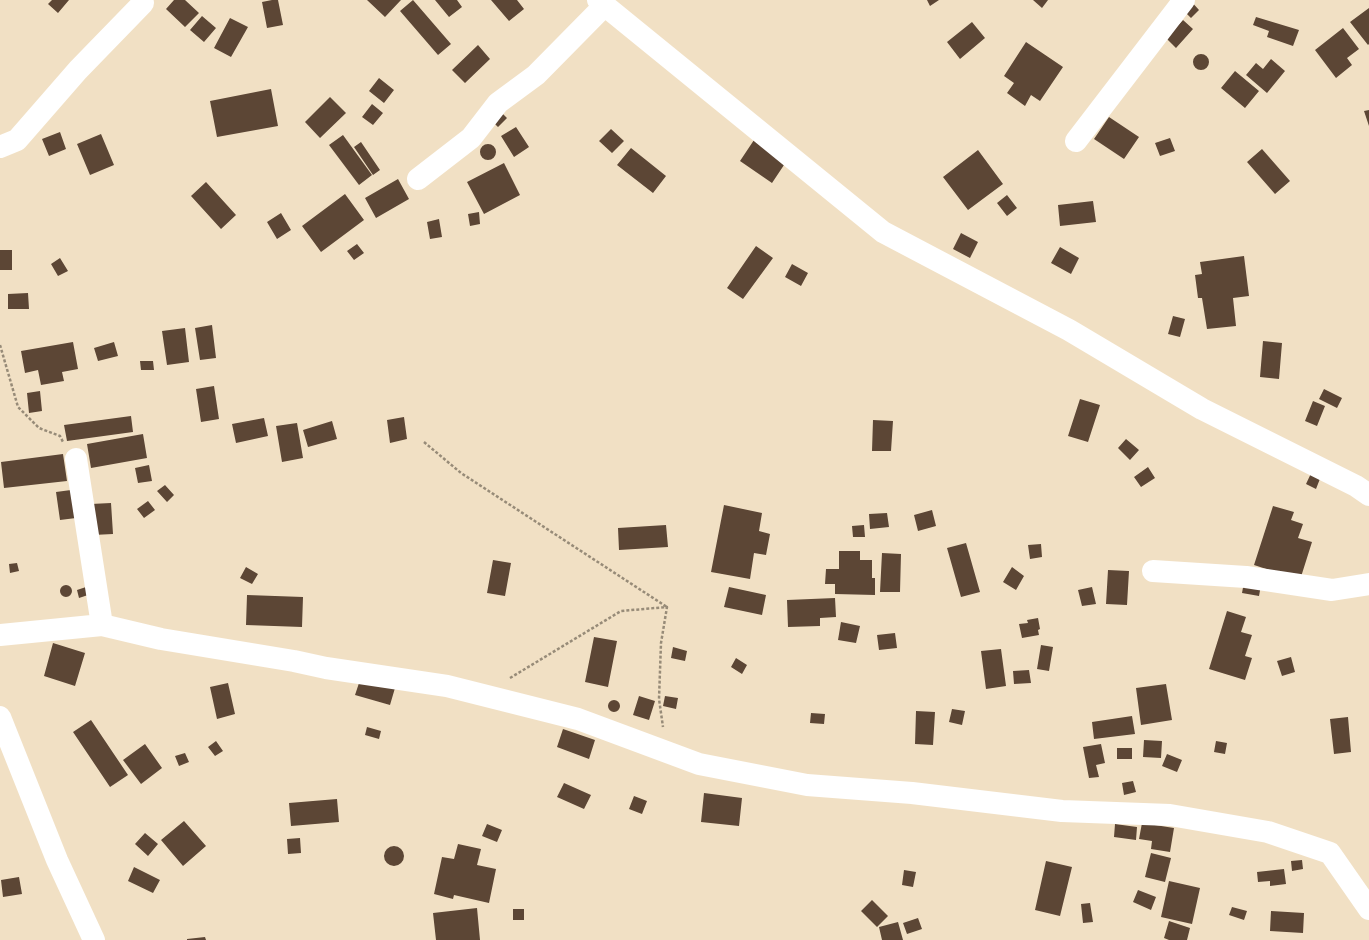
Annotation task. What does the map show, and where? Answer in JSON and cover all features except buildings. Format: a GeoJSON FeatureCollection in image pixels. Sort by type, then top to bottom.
{"type":"FeatureCollection","features":[{"type":"Feature","properties":{"kind":"street"},"geometry":{"type":"LineString","coordinates":[[1076,141],[1184,0]]}},
{"type":"Feature","properties":{"kind":"street"},"geometry":{"type":"LineString","coordinates":[[0,146],[17,140],[78,70],[142,3]]}},
{"type":"Feature","properties":{"kind":"street"},"geometry":{"type":"LineString","coordinates":[[418,179],[471,138],[498,103],[536,75],[601,3],[884,232],[1069,330],[1202,409],[1356,486],[1369,495]]}},
{"type":"Feature","properties":{"kind":"street"},"geometry":{"type":"LineString","coordinates":[[76,459],[102,625]]}},
{"type":"Feature","properties":{"kind":"street"},"geometry":{"type":"LineString","coordinates":[[1153,570],[1246,577],[1332,590],[1369,584]]}},
{"type":"Feature","properties":{"kind":"street"},"geometry":{"type":"LineString","coordinates":[[0,635],[102,625],[161,639],[294,661],[326,668],[447,686],[578,719],[699,764],[807,785],[912,793],[1062,811],[1170,815],[1268,832],[1330,853],[1369,909]]}},
{"type":"Feature","properties":{"kind":"street"},"geometry":{"type":"LineString","coordinates":[[0,717],[57,860],[94,940]]}},
{"type":"Feature","properties":{"kind":"path"},"geometry":{"type":"LineString","coordinates":[[0,345],[18,407],[39,428],[60,436],[64,446],[76,459]]}},
{"type":"Feature","properties":{"kind":"path"},"geometry":{"type":"LineString","coordinates":[[424,442],[460,473],[667,607]]}},
{"type":"Feature","properties":{"kind":"path"},"geometry":{"type":"LineString","coordinates":[[482,695],[620,611],[667,607]]}},
{"type":"Feature","properties":{"kind":"path"},"geometry":{"type":"LineString","coordinates":[[666,752],[659,699],[661,643],[667,607]]}}]}
